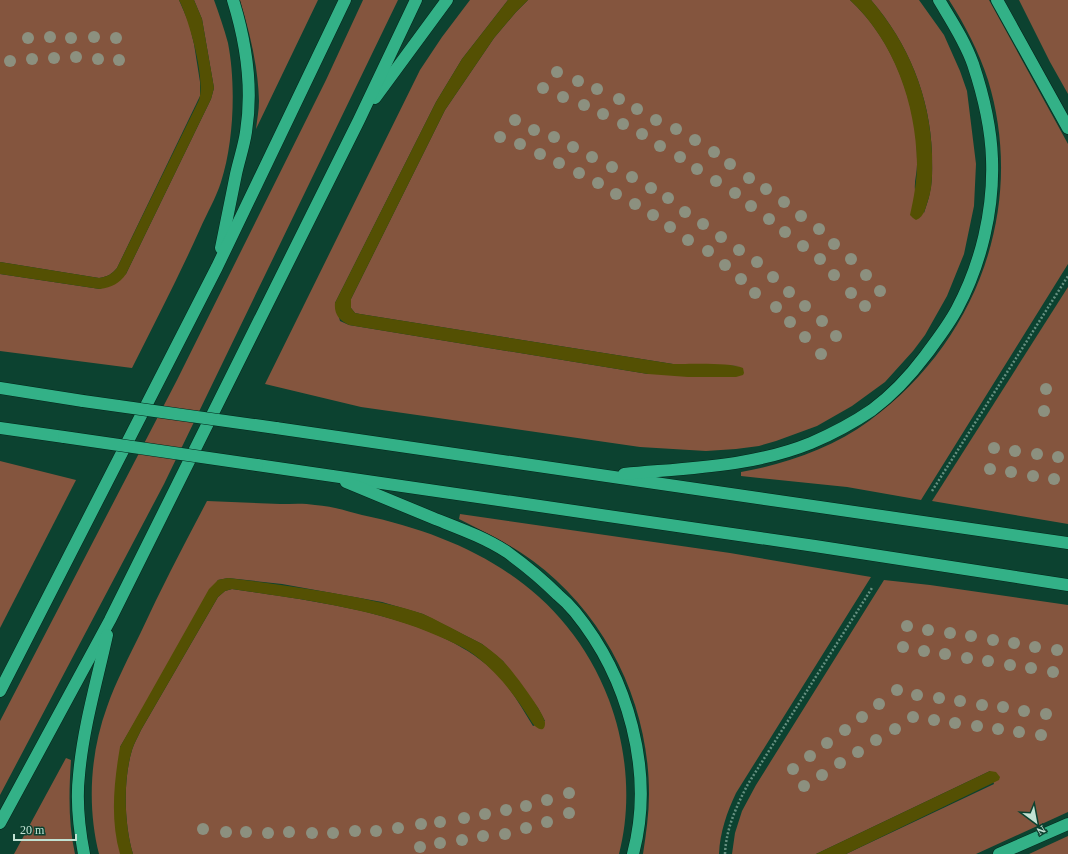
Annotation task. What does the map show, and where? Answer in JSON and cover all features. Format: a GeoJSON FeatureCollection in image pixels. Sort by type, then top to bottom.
{"type":"FeatureCollection","features":[{"type":"Feature","properties":{"kind":"highway"},"geometry":{"type":"LineString","coordinates":[[218,267],[236,174],[246,132],[249,92],[247,54],[233,0]]}},
{"type":"Feature","properties":{"kind":"highway"},"geometry":{"type":"LineString","coordinates":[[0,691],[218,267],[345,0]]}},
{"type":"Feature","properties":{"kind":"highway"},"geometry":{"type":"LineString","coordinates":[[0,823],[110,620],[359,120],[416,0]]}},
{"type":"Feature","properties":{"kind":"highway"},"geometry":{"type":"LineString","coordinates":[[359,120],[447,0]]}},
{"type":"Feature","properties":{"kind":"highway"},"geometry":{"type":"LineString","coordinates":[[602,476],[739,463],[762,459],[811,443],[872,410],[915,369],[942,334],[957,309],[971,278],[980,252],[986,225],[991,189],[992,160],[989,128],[982,96],[972,62],[957,30],[939,0]]}},
{"type":"Feature","properties":{"kind":"highway"},"geometry":{"type":"LineString","coordinates":[[997,0],[1068,128]]}},
{"type":"Feature","properties":{"kind":"highway"},"geometry":{"type":"LineString","coordinates":[[0,388],[1068,543]]}},
{"type":"Feature","properties":{"kind":"highway"},"geometry":{"type":"LineString","coordinates":[[0,428],[815,546],[1068,585]]}},
{"type":"Feature","properties":{"kind":"highway"},"geometry":{"type":"LineString","coordinates":[[328,475],[475,534],[507,552],[540,577],[575,611],[598,644],[612,670],[619,684],[631,721],[638,758],[640,796],[638,835],[633,854]]}},
{"type":"Feature","properties":{"kind":"highway"},"geometry":{"type":"LineString","coordinates":[[84,854],[79,823],[78,776],[82,748],[110,620]]}},
{"type":"Feature","properties":{"kind":"highway"},"geometry":{"type":"LineString","coordinates":[[999,854],[1068,824]]}},
{"type":"Feature","properties":{"kind":"path"},"geometry":{"type":"LineString","coordinates":[[932,491],[1068,276]]}},
{"type":"Feature","properties":{"kind":"path"},"geometry":{"type":"LineString","coordinates":[[725,854],[730,822],[748,784],[872,588]]}},
{"type":"Feature","properties":{"kind":"shaded area"},"geometry":{"type":"Polygon","coordinates":[[[0,0],[179,0],[189,23],[200,82],[200,96],[117,268],[107,276],[99,278],[0,262],[0,0]]]}},
{"type":"Feature","properties":{"kind":"shaded area"},"geometry":{"type":"Polygon","coordinates":[[[179,0],[194,0],[202,19],[214,88],[211,99],[126,274],[115,284],[100,289],[0,274],[0,262],[99,278],[109,275],[117,268],[199,100],[201,91],[200,79],[192,35],[179,0]]]}},
{"type":"Feature","properties":{"kind":"shaded area"},"geometry":{"type":"Polygon","coordinates":[[[194,0],[214,0],[228,43],[231,59],[233,94],[229,149],[217,194],[132,368],[0,351],[0,274],[100,289],[126,274],[211,99],[214,88],[202,19],[194,0]]]}},
{"type":"Feature","properties":{"kind":"shaded area"},"geometry":{"type":"Polygon","coordinates":[[[240,0],[318,0],[256,129],[259,101],[257,75],[250,38],[240,0]]]}},
{"type":"Feature","properties":{"kind":"shaded area"},"geometry":{"type":"Polygon","coordinates":[[[363,0],[398,0],[164,484],[0,795],[0,721],[177,380],[326,80],[363,0]]]}},
{"type":"Feature","properties":{"kind":"shaded area"},"geometry":{"type":"Polygon","coordinates":[[[470,0],[508,0],[462,59],[436,102],[335,303],[340,321],[349,325],[648,374],[738,366],[673,364],[360,314],[355,313],[351,308],[351,299],[445,110],[494,38],[528,0],[850,0],[876,29],[895,63],[902,81],[913,119],[916,138],[917,165],[915,190],[924,213],[932,183],[932,153],[927,111],[915,71],[906,52],[896,34],[871,0],[919,0],[944,35],[967,91],[976,164],[974,206],[964,254],[947,296],[925,335],[913,351],[885,382],[852,406],[817,426],[759,446],[706,451],[640,447],[361,407],[265,384],[420,70],[442,37],[470,0]]]}},
{"type":"Feature","properties":{"kind":"shaded area"},"geometry":{"type":"Polygon","coordinates":[[[508,0],[528,0],[494,38],[445,110],[351,299],[351,308],[355,313],[360,314],[673,364],[737,366],[743,368],[743,375],[736,377],[688,377],[648,374],[349,325],[342,321],[336,313],[335,303],[436,102],[462,59],[508,0]]]}},
{"type":"Feature","properties":{"kind":"shaded area"},"geometry":{"type":"Polygon","coordinates":[[[850,0],[871,0],[896,35],[906,53],[922,92],[930,133],[932,176],[930,192],[925,210],[916,220],[910,215],[915,189],[917,163],[916,141],[907,96],[900,75],[879,34],[850,0]]]}},
{"type":"Feature","properties":{"kind":"shaded area"},"geometry":{"type":"Polygon","coordinates":[[[949,0],[989,0],[1068,144],[1068,264],[921,500],[847,487],[741,476],[741,472],[758,469],[808,454],[855,431],[869,421],[906,389],[938,353],[964,313],[983,269],[996,224],[1001,176],[998,128],[988,80],[971,39],[949,0]]]}},
{"type":"Feature","properties":{"kind":"shaded area"},"geometry":{"type":"Polygon","coordinates":[[[1019,0],[1068,0],[1068,94],[1050,62],[1019,0]]]}},
{"type":"Feature","properties":{"kind":"shaded area"},"geometry":{"type":"Polygon","coordinates":[[[1068,287],[1068,524],[932,501],[1068,287]]]}},
{"type":"Feature","properties":{"kind":"shaded area"},"geometry":{"type":"Polygon","coordinates":[[[0,461],[76,480],[0,628],[0,461]]]}},
{"type":"Feature","properties":{"kind":"shaded area"},"geometry":{"type":"Polygon","coordinates":[[[207,501],[321,506],[402,525],[441,538],[477,555],[511,575],[541,599],[568,628],[591,661],[609,700],[615,718],[624,757],[626,776],[625,816],[619,854],[133,854],[126,816],[126,788],[129,762],[133,747],[141,730],[218,597],[225,591],[232,589],[335,605],[408,624],[442,637],[472,654],[497,674],[512,692],[533,726],[545,721],[538,708],[503,661],[482,644],[423,614],[382,602],[282,584],[228,578],[218,580],[120,747],[120,854],[99,854],[93,818],[92,780],[101,725],[123,669],[207,501]]]}},
{"type":"Feature","properties":{"kind":"shaded area"},"geometry":{"type":"Polygon","coordinates":[[[460,514],[730,553],[871,577],[736,793],[724,822],[719,854],[643,854],[649,794],[647,760],[641,727],[632,695],[602,634],[582,607],[559,583],[533,561],[497,538],[459,519],[460,514]]]}},
{"type":"Feature","properties":{"kind":"shaded area"},"geometry":{"type":"Polygon","coordinates":[[[228,578],[292,586],[355,597],[398,606],[428,616],[482,644],[500,658],[534,701],[544,718],[545,727],[543,729],[539,729],[534,726],[507,687],[493,671],[477,657],[454,643],[438,636],[414,626],[363,611],[232,589],[225,591],[218,597],[141,730],[132,750],[127,775],[126,816],[133,854],[120,854],[115,827],[114,800],[120,747],[209,589],[218,580],[228,578]]]}},
{"type":"Feature","properties":{"kind":"shaded area"},"geometry":{"type":"Polygon","coordinates":[[[884,580],[930,585],[1068,605],[1068,812],[976,854],[846,854],[994,784],[990,771],[816,854],[732,854],[735,833],[742,811],[756,785],[884,580]]]}},
{"type":"Feature","properties":{"kind":"shaded area"},"geometry":{"type":"Polygon","coordinates":[[[66,758],[71,760],[71,831],[75,854],[14,854],[66,758]]]}},
{"type":"Feature","properties":{"kind":"shaded area"},"geometry":{"type":"Polygon","coordinates":[[[990,771],[996,772],[1000,777],[999,780],[846,854],[816,854],[990,771]]]}},
{"type":"Feature","properties":{"kind":"shaded area"},"geometry":{"type":"Polygon","coordinates":[[[1068,836],[1068,854],[1029,854],[1068,836]]]}}]}
